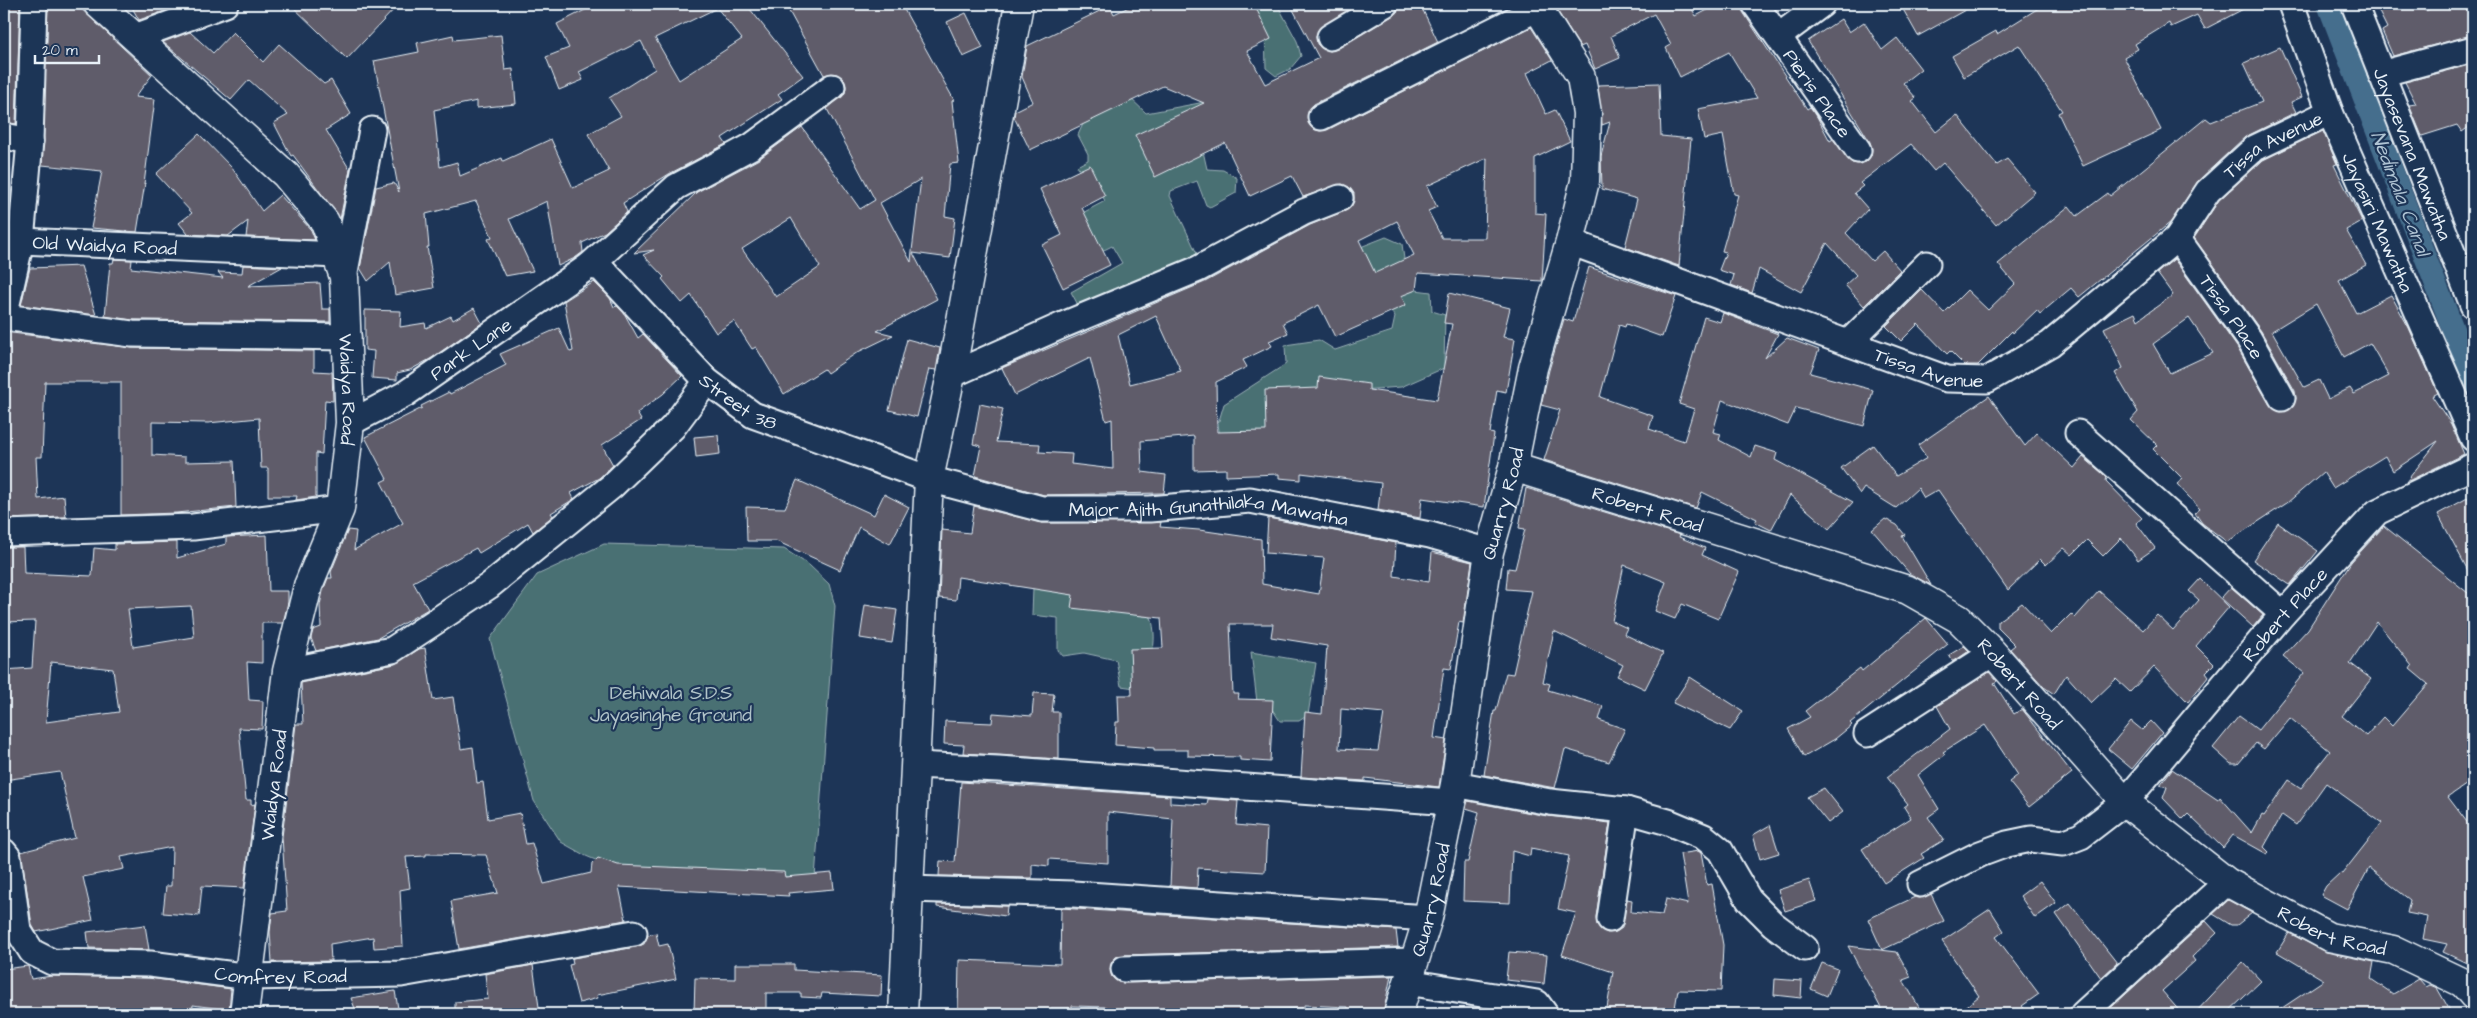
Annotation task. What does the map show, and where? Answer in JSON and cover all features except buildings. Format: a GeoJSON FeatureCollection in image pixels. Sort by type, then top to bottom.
{"type":"FeatureCollection","features":[{"type":"Feature","properties":{"kind":"street","name":"Old Waidya Road"},"geometry":{"type":"LineString","coordinates":[[34,4],[30,141],[21,241],[340,266]]}},
{"type":"Feature","properties":{"kind":"street","name":"Waidya Road"},"geometry":{"type":"LineString","coordinates":[[98,4],[286,175],[325,222],[340,266],[348,337],[350,423],[340,509],[308,586],[286,671],[244,1014]]}},
{"type":"Feature","properties":{"kind":"street"},"geometry":{"type":"LineString","coordinates":[[135,37],[225,4]]}},
{"type":"Feature","properties":{"kind":"street"},"geometry":{"type":"LineString","coordinates":[[903,1014],[929,478],[951,375],[1019,4]]}},
{"type":"Feature","properties":{"kind":"street"},"geometry":{"type":"LineString","coordinates":[[1330,37],[1385,4]]}},
{"type":"Feature","properties":{"kind":"street","name":"Pieris Place"},"geometry":{"type":"LineString","coordinates":[[1755,4],[1858,150]]}},
{"type":"Feature","properties":{"kind":"street","name":"Pieris Place"},"geometry":{"type":"LineString","coordinates":[[1779,36],[1822,4]]}},
{"type":"Feature","properties":{"kind":"street","name":"Jayasiri Mawatha"},"geometry":{"type":"LineString","coordinates":[[2291,4],[2330,112],[2473,438]]}},
{"type":"Feature","properties":{"kind":"street","name":"Jayasevana Mawatha"},"geometry":{"type":"LineString","coordinates":[[2354,4],[2473,305]]}},
{"type":"Feature","properties":{"kind":"street"},"geometry":{"type":"LineString","coordinates":[[1321,117],[1540,5]]}},
{"type":"Feature","properties":{"kind":"street","name":"Quarry Road"},"geometry":{"type":"LineString","coordinates":[[1398,1014],[1428,918],[1453,793],[1488,552],[1513,467],[1532,368],[1570,242],[1585,181],[1587,113],[1581,77],[1540,5]]}},
{"type":"Feature","properties":{"kind":"street"},"geometry":{"type":"LineString","coordinates":[[2382,74],[2473,49]]}},
{"type":"Feature","properties":{"kind":"street","name":"Park Lane"},"geometry":{"type":"LineString","coordinates":[[350,423],[405,394],[589,266],[676,187],[752,146],[832,87]]}},
{"type":"Feature","properties":{"kind":"street","name":"Tissa Avenue"},"geometry":{"type":"LineString","coordinates":[[1570,242],[1947,379],[1986,380],[2050,344],[2178,238],[2208,191],[2255,148],[2330,112]]}},
{"type":"Feature","properties":{"kind":"street"},"geometry":{"type":"LineString","coordinates":[[340,266],[372,130]]}},
{"type":"Feature","properties":{"kind":"street"},"geometry":{"type":"LineString","coordinates":[[4,136],[30,141]]}},
{"type":"Feature","properties":{"kind":"street"},"geometry":{"type":"LineString","coordinates":[[951,375],[1063,325],[1198,269],[1304,212],[1340,198]]}},
{"type":"Feature","properties":{"kind":"street","name":"Tissa Place"},"geometry":{"type":"LineString","coordinates":[[2178,238],[2249,338],[2282,398]]}},
{"type":"Feature","properties":{"kind":"street"},"geometry":{"type":"LineString","coordinates":[[21,241],[4,317],[132,334],[348,337]]}},
{"type":"Feature","properties":{"kind":"street"},"geometry":{"type":"LineString","coordinates":[[1848,343],[1927,264]]}},
{"type":"Feature","properties":{"kind":"street","name":"Street 38"},"geometry":{"type":"LineString","coordinates":[[589,266],[601,268],[707,380],[753,415],[929,478]]}},
{"type":"Feature","properties":{"kind":"street"},"geometry":{"type":"LineString","coordinates":[[286,671],[392,650],[489,586],[612,486],[673,428],[707,380]]}},
{"type":"Feature","properties":{"kind":"street"},"geometry":{"type":"LineString","coordinates":[[2078,433],[2283,614]]}},
{"type":"Feature","properties":{"kind":"street","name":"Robert Place"},"geometry":{"type":"LineString","coordinates":[[1920,884],[1980,854],[2007,844],[2030,839],[2063,843],[2081,836],[2125,802],[2283,614],[2377,512],[2473,466]]}},
{"type":"Feature","properties":{"kind":"street","name":"Robert Road"},"geometry":{"type":"LineString","coordinates":[[1513,467],[1908,590],[1959,619],[1993,653],[2125,802],[2228,882],[2330,937],[2394,950],[2463,983],[2473,995]]}},
{"type":"Feature","properties":{"kind":"street","name":"Major Ajith Gunathilaka Mawatha"},"geometry":{"type":"LineString","coordinates":[[929,478],[1042,509],[1150,509],[1250,500],[1430,534],[1488,552]]}},
{"type":"Feature","properties":{"kind":"street"},"geometry":{"type":"LineString","coordinates":[[4,533],[193,527],[340,509]]}},
{"type":"Feature","properties":{"kind":"street"},"geometry":{"type":"LineString","coordinates":[[1867,734],[1993,653]]}},
{"type":"Feature","properties":{"kind":"street"},"geometry":{"type":"LineString","coordinates":[[915,765],[1453,793],[1626,810],[1668,822],[1704,837],[1720,850],[1749,900],[1773,924],[1805,948]]}},
{"type":"Feature","properties":{"kind":"street"},"geometry":{"type":"LineString","coordinates":[[1610,919],[1626,810]]}},
{"type":"Feature","properties":{"kind":"street","name":"Comfrey Road"},"geometry":{"type":"LineString","coordinates":[[4,852],[8,857],[18,930],[32,952],[52,962],[150,964],[250,977],[401,974],[634,932]]}},
{"type":"Feature","properties":{"kind":"street"},"geometry":{"type":"LineString","coordinates":[[2084,1014],[2228,882]]}},
{"type":"Feature","properties":{"kind":"street"},"geometry":{"type":"LineString","coordinates":[[909,889],[1092,895],[1428,918]]}},
{"type":"Feature","properties":{"kind":"street"},"geometry":{"type":"LineString","coordinates":[[1124,969],[1411,971],[1537,1003],[1545,1014]]}},
{"type":"Feature","properties":{"kind":"green space"},"geometry":{"type":"Polygon","coordinates":[[[1230,4],[1277,4],[1297,41],[1301,56],[1290,69],[1276,76],[1266,68],[1265,31],[1242,6],[1230,4]]]}},
{"type":"Feature","properties":{"kind":"green space"},"geometry":{"type":"Polygon","coordinates":[[[1128,96],[1146,113],[1205,102],[1196,120],[1207,169],[1223,170],[1237,178],[1236,193],[1210,207],[1206,205],[1197,181],[1171,191],[1170,196],[1199,258],[1084,316],[1071,292],[1122,263],[1112,246],[1096,254],[1075,217],[1105,201],[1089,169],[1081,173],[1077,166],[1088,160],[1088,154],[1078,135],[1083,124],[1128,96]]]}},
{"type":"Feature","properties":{"kind":"green space"},"geometry":{"type":"Polygon","coordinates":[[[1386,237],[1402,244],[1408,289],[1431,292],[1432,311],[1445,315],[1444,368],[1401,387],[1320,393],[1313,435],[1221,444],[1218,424],[1224,404],[1286,364],[1285,345],[1319,340],[1335,350],[1392,331],[1395,317],[1372,287],[1342,259],[1363,246],[1386,237]]]}},
{"type":"Feature","properties":{"kind":"green space"},"geometry":{"type":"Polygon","coordinates":[[[1036,509],[1097,509],[1088,608],[1151,617],[1154,636],[1152,654],[1141,680],[1135,688],[1121,686],[1116,660],[1084,653],[1063,656],[1058,650],[1058,618],[1032,615],[1036,509]]]}},
{"type":"Feature","properties":{"kind":"green space","name":"Dehiwala S.D.S Jayasinghe Ground"},"geometry":{"type":"Polygon","coordinates":[[[604,544],[784,549],[809,565],[829,584],[835,606],[815,878],[617,869],[586,856],[561,842],[534,801],[490,639],[537,575],[604,544]]]}},
{"type":"Feature","properties":{"kind":"green space"},"geometry":{"type":"Polygon","coordinates":[[[1251,652],[1316,663],[1308,715],[1299,721],[1280,721],[1270,706],[1257,702],[1251,652]]]}},
{"type":"Feature","properties":{"kind":"waterway","name":"Nedimala Canal"},"geometry":{"type":"LineString","coordinates":[[2328,4],[2473,381]]}}]}
